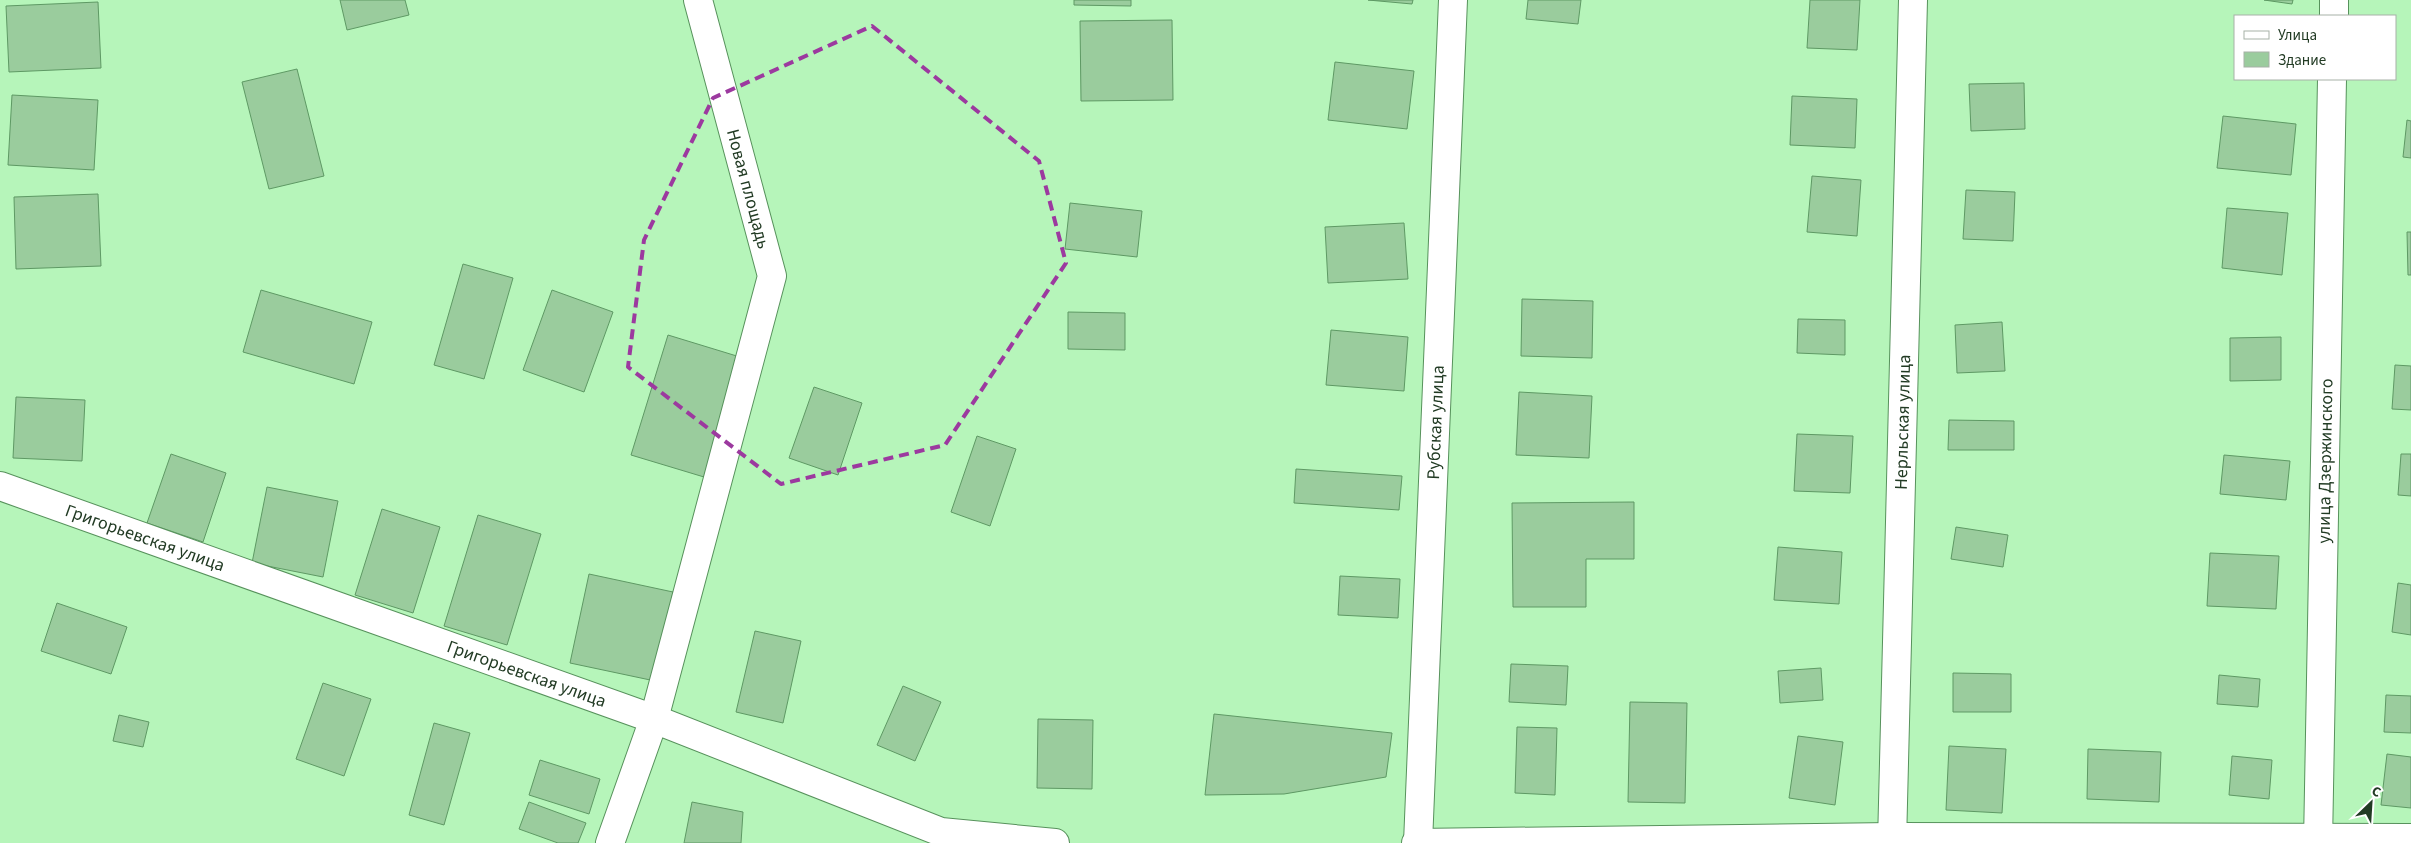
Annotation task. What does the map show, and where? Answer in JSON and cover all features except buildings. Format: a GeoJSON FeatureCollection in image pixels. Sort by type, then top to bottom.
{"type":"FeatureCollection","features":[{"type":"Feature","properties":{"kind":"street","name":"Новая площадь"},"geometry":{"type":"LineString","coordinates":[[610,843],[654,719],[772,276],[698,0]]}},
{"type":"Feature","properties":{"kind":"street","name":"Рубская улица"},"geometry":{"type":"LineString","coordinates":[[1417,843],[1452,0]]}},
{"type":"Feature","properties":{"kind":"street","name":"Нерльская улица"},"geometry":{"type":"LineString","coordinates":[[1892,840],[1913,0]]}},
{"type":"Feature","properties":{"kind":"street"},"geometry":{"type":"LineString","coordinates":[[2334,0],[2334,15]]}},
{"type":"Feature","properties":{"kind":"street","name":"улица Дзержинского"},"geometry":{"type":"LineString","coordinates":[[2318,840],[2332,80]]}},
{"type":"Feature","properties":{"kind":"street","name":"Григорьевская улица"},"geometry":{"type":"LineString","coordinates":[[0,486],[654,719],[941,837],[1055,843]]}},
{"type":"Feature","properties":{"kind":"street"},"geometry":{"type":"LineString","coordinates":[[1417,843],[2318,840],[2411,838]]}},
{"type":"Feature","properties":{"kind":"highlighted area"},"geometry":{"type":"Polygon","coordinates":[[[872,26],[1039,161],[1066,263],[945,445],[781,484],[628,367],[644,240],[713,98],[872,26]]]}}]}
